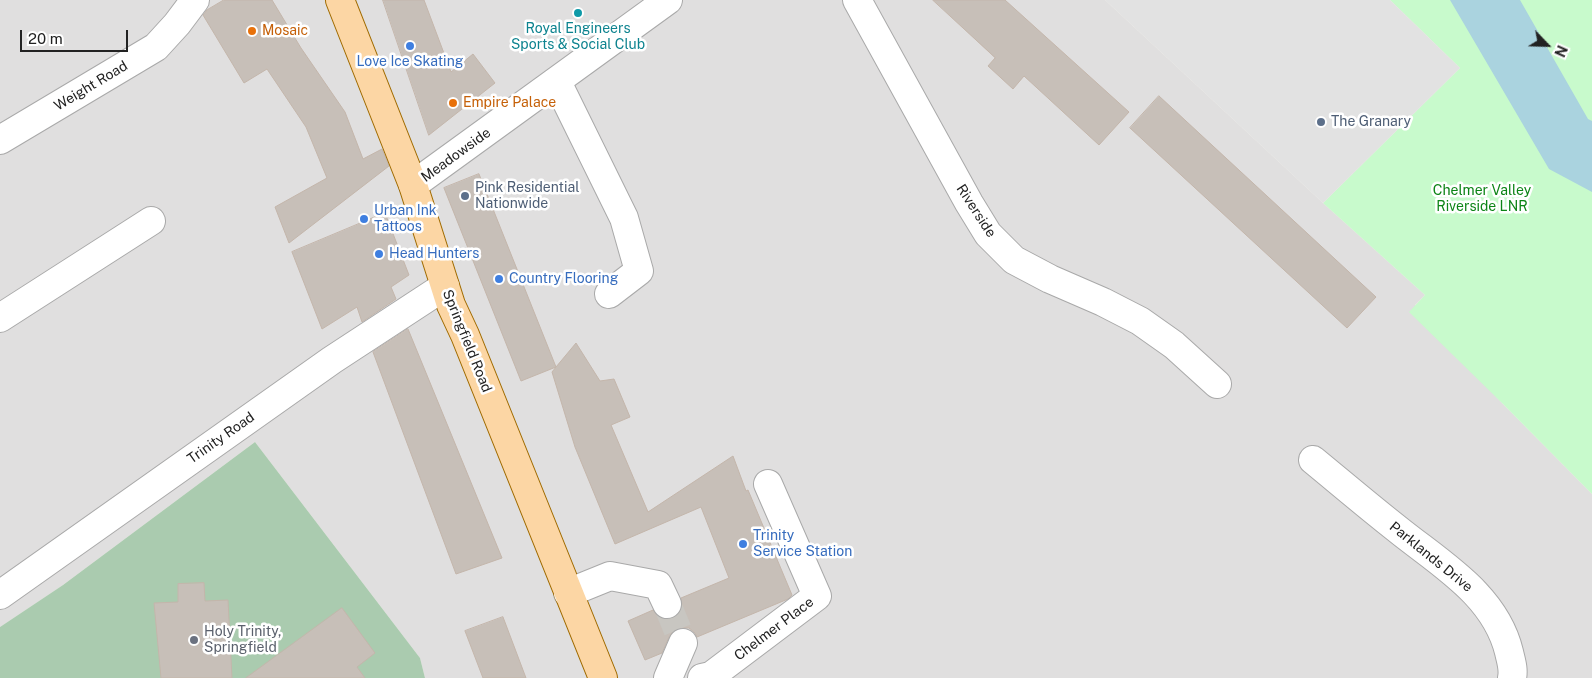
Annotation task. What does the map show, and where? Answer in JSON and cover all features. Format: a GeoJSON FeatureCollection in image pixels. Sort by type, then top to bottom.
{"type":"FeatureCollection","features":[{"type":"Feature","properties":{"kind":"main road","name":"Springfield Road"},"geometry":{"type":"LineString","coordinates":[[340,0],[413,185],[451,305],[603,678]]}},
{"type":"Feature","properties":{"kind":"street","name":"Weight Road"},"geometry":{"type":"LineString","coordinates":[[0,140],[156,47],[195,0]]}},
{"type":"Feature","properties":{"kind":"street","name":"Meadowside"},"geometry":{"type":"LineString","coordinates":[[413,185],[668,0]]}},
{"type":"Feature","properties":{"kind":"street","name":"Riverside"},"geometry":{"type":"LineString","coordinates":[[857,0],[964,195],[988,234],[1014,260],[1140,321],[1174,345],[1217,384]]}},
{"type":"Feature","properties":{"kind":"street"},"geometry":{"type":"LineString","coordinates":[[557,82],[624,218],[639,272],[609,294]]}},
{"type":"Feature","properties":{"kind":"street"},"geometry":{"type":"LineString","coordinates":[[0,318],[151,221]]}},
{"type":"Feature","properties":{"kind":"street","name":"Trinity Road"},"geometry":{"type":"LineString","coordinates":[[0,595],[332,360],[445,286]]}},
{"type":"Feature","properties":{"kind":"street","name":"Parklands Drive"},"geometry":{"type":"LineString","coordinates":[[1313,460],[1396,529],[1440,560],[1473,590],[1492,613],[1506,640],[1514,672],[1512,678]]}},
{"type":"Feature","properties":{"kind":"street","name":"Chelmer Place"},"geometry":{"type":"LineString","coordinates":[[702,678],[711,676],[818,596],[768,484]]}},
{"type":"Feature","properties":{"kind":"street"},"geometry":{"type":"LineString","coordinates":[[568,593],[610,576],[658,585],[666,604]]}},
{"type":"Feature","properties":{"kind":"street"},"geometry":{"type":"LineString","coordinates":[[668,678],[683,643]]}},
{"type":"Feature","properties":{"kind":"shaded area"},"geometry":{"type":"Polygon","coordinates":[[[0,0],[1105,0],[1425,295],[1415,305],[1503,404],[1592,494],[1592,678],[425,678],[420,658],[255,442],[63,585],[0,627],[0,0]]]}},
{"type":"Feature","properties":{"kind":"shaded area","name":"The Granary"},"geometry":{"type":"Polygon","coordinates":[[[1105,0],[1390,0],[1460,68],[1323,203],[1105,0]]]}},
{"type":"Feature","properties":{"kind":"green space","name":"Chelmer Valley Riverside LNR"},"geometry":{"type":"Polygon","coordinates":[[[1390,0],[1592,0],[1592,494],[1409,312],[1425,295],[1323,203],[1460,68],[1390,0]]]}},
{"type":"Feature","properties":{"kind":"green space"},"geometry":{"type":"Polygon","coordinates":[[[255,442],[420,658],[425,678],[0,678],[0,627],[63,585],[255,442]]]}},
{"type":"Feature","properties":{"kind":"water"},"geometry":{"type":"Polygon","coordinates":[[[1450,0],[1520,0],[1588,119],[1592,121],[1592,192],[1549,169],[1450,0]]]}},
{"type":"Feature","properties":{"kind":"building"},"geometry":{"type":"Polygon","coordinates":[[[224,0],[272,0],[301,48],[345,112],[363,159],[382,149],[389,166],[289,243],[275,207],[327,178],[306,127],[267,69],[244,83],[203,15],[207,10],[224,0]]]}},
{"type":"Feature","properties":{"kind":"building"},"geometry":{"type":"Polygon","coordinates":[[[383,0],[424,0],[451,72],[473,54],[495,83],[429,135],[383,0]]]}},
{"type":"Feature","properties":{"kind":"building"},"geometry":{"type":"Polygon","coordinates":[[[933,0],[1005,0],[1129,112],[1099,145],[1024,76],[1013,89],[988,66],[995,58],[933,0]]]}},
{"type":"Feature","properties":{"kind":"building"},"geometry":{"type":"Polygon","coordinates":[[[1159,96],[1376,297],[1347,328],[1130,128],[1159,96]]]}},
{"type":"Feature","properties":{"kind":"building"},"geometry":{"type":"Polygon","coordinates":[[[479,174],[556,367],[521,381],[444,188],[479,174]]]}},
{"type":"Feature","properties":{"kind":"building"},"geometry":{"type":"Polygon","coordinates":[[[385,213],[409,275],[391,287],[396,299],[362,322],[357,307],[322,329],[292,252],[385,213]]]}},
{"type":"Feature","properties":{"kind":"building"},"geometry":{"type":"Polygon","coordinates":[[[408,329],[502,558],[456,574],[373,352],[408,329]]]}},
{"type":"Feature","properties":{"kind":"building"},"geometry":{"type":"Polygon","coordinates":[[[576,343],[600,381],[614,379],[630,417],[611,425],[648,512],[733,456],[746,491],[748,490],[792,595],[788,599],[697,637],[689,628],[674,630],[662,653],[645,660],[628,621],[653,610],[659,617],[665,619],[673,618],[680,612],[682,606],[681,598],[729,578],[701,507],[615,544],[575,447],[552,372],[576,343]]]}},
{"type":"Feature","properties":{"kind":"building","name":"Holy Trinity, Springfield"},"geometry":{"type":"Polygon","coordinates":[[[204,583],[205,601],[228,600],[232,678],[161,678],[154,603],[178,602],[178,584],[204,583]]]}},
{"type":"Feature","properties":{"kind":"building"},"geometry":{"type":"Polygon","coordinates":[[[342,608],[375,653],[357,667],[365,678],[246,678],[342,608]]]}},
{"type":"Feature","properties":{"kind":"building"},"geometry":{"type":"Polygon","coordinates":[[[503,617],[526,678],[483,678],[465,631],[503,617]]]}},
{"type":"Feature","properties":{"kind":"tunnel"},"geometry":{"type":"LineString","coordinates":[[667,604],[683,643]]}},
{"type":"Feature","properties":{"kind":"place","name":"Royal Engineers Sports & Social Club"},"geometry":{"type":"Point","coordinates":[578,13]}},
{"type":"Feature","properties":{"kind":"place","name":"Mosaic"},"geometry":{"type":"Point","coordinates":[252,31]}},
{"type":"Feature","properties":{"kind":"place","name":"Love Ice Skating"},"geometry":{"type":"Point","coordinates":[410,46]}},
{"type":"Feature","properties":{"kind":"place","name":"Empire Palace"},"geometry":{"type":"Point","coordinates":[453,103]}},
{"type":"Feature","properties":{"kind":"place","name":"The Granary"},"geometry":{"type":"Point","coordinates":[1321,122]}},
{"type":"Feature","properties":{"kind":"place","name":"Pink Residential Nationwide"},"geometry":{"type":"Point","coordinates":[465,196]}},
{"type":"Feature","properties":{"kind":"place","name":"Urban Ink Tattoos"},"geometry":{"type":"Point","coordinates":[364,219]}},
{"type":"Feature","properties":{"kind":"place","name":"Head Hunters"},"geometry":{"type":"Point","coordinates":[379,254]}},
{"type":"Feature","properties":{"kind":"place","name":"Country Flooring"},"geometry":{"type":"Point","coordinates":[499,279]}},
{"type":"Feature","properties":{"kind":"place","name":"Trinity Service Station"},"geometry":{"type":"Point","coordinates":[743,544]}},
{"type":"Feature","properties":{"kind":"place","name":"Holy Trinity, Springfield"},"geometry":{"type":"Point","coordinates":[194,640]}}]}
